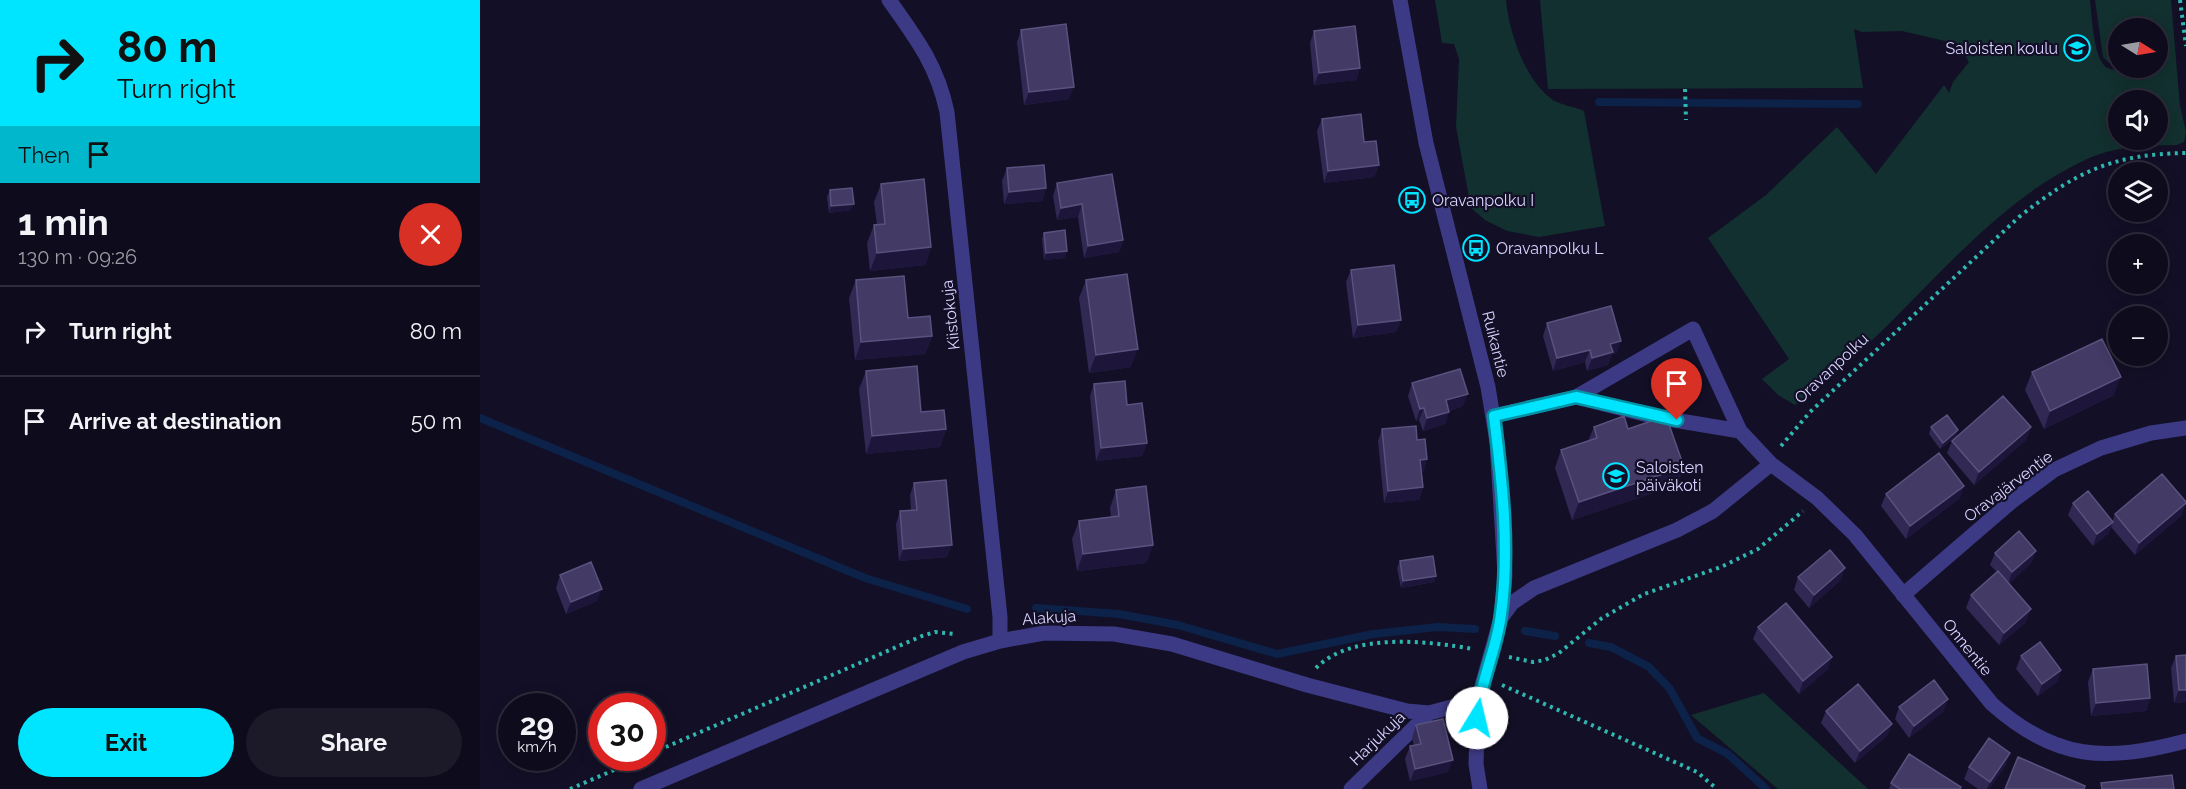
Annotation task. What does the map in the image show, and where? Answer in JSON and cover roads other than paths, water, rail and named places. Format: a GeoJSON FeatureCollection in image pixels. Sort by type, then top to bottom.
{"type":"FeatureCollection","features":[{"type":"Feature","properties":{"kind":"street","name":"Kiistokuja"},"geometry":{"type":"LineString","coordinates":[[889,0],[928,55],[942,87],[947,112],[1000,616],[1000,640]]}},
{"type":"Feature","properties":{"kind":"street","name":"Ruikantie"},"geometry":{"type":"LineString","coordinates":[[1400,0],[1426,143],[1494,416],[1505,575],[1501,618],[1478,700],[1475,745],[1480,789]]}},
{"type":"Feature","properties":{"kind":"street","name":"Onnentie"},"geometry":{"type":"LineString","coordinates":[[1576,397],[1693,329],[1740,431],[1771,464],[1817,498],[1855,535],[1992,704],[2016,725],[2034,736],[2071,749],[2105,754],[2136,753],[2186,741]]}},
{"type":"Feature","properties":{"kind":"street"},"geometry":{"type":"LineString","coordinates":[[1494,416],[1576,397],[1656,417],[1740,431]]}},
{"type":"Feature","properties":{"kind":"street","name":"Oravajärventie"},"geometry":{"type":"LineString","coordinates":[[1903,595],[2011,502],[2054,470],[2101,448],[2151,433],[2186,428]]}},
{"type":"Feature","properties":{"kind":"street"},"geometry":{"type":"LineString","coordinates":[[1501,618],[1512,603],[1534,588],[1677,530],[1713,511],[1771,464]]}},
{"type":"Feature","properties":{"kind":"street","name":"Alakuja"},"geometry":{"type":"LineString","coordinates":[[641,789],[814,713],[963,652],[1000,640],[1044,633],[1077,632],[1140,637],[1172,644],[1307,685],[1407,711],[1429,713],[1478,700]]}},
{"type":"Feature","properties":{"kind":"street","name":"Harjukuja"},"geometry":{"type":"LineString","coordinates":[[1351,789],[1429,713]]}},
{"type":"Feature","properties":{"kind":"waterway"},"geometry":{"type":"LineString","coordinates":[[1599,102],[1858,104]]}},
{"type":"Feature","properties":{"kind":"waterway"},"geometry":{"type":"LineString","coordinates":[[480,418],[865,578],[967,609]]}},
{"type":"Feature","properties":{"kind":"waterway"},"geometry":{"type":"LineString","coordinates":[[1036,608],[1119,614],[1178,625],[1277,654],[1373,634],[1438,627],[1475,629]]}},
{"type":"Feature","properties":{"kind":"waterway"},"geometry":{"type":"LineString","coordinates":[[1525,631],[1555,636]]}},
{"type":"Feature","properties":{"kind":"waterway"},"geometry":{"type":"LineString","coordinates":[[1589,643],[1611,647],[1649,667],[1670,689],[1697,738],[1728,754],[1766,789]]}},
{"type":"Feature","properties":{"kind":"place","name":"Saloisten koulu"},"geometry":{"type":"Point","coordinates":[2077,48]}},
{"type":"Feature","properties":{"kind":"place","name":"Oravanpolku I"},"geometry":{"type":"Point","coordinates":[1412,200]}},
{"type":"Feature","properties":{"kind":"place","name":"Oravanpolku L"},"geometry":{"type":"Point","coordinates":[1476,248]}},
{"type":"Feature","properties":{"kind":"place","name":"Saloisten päiväkoti"},"geometry":{"type":"Point","coordinates":[1616,476]}}]}
